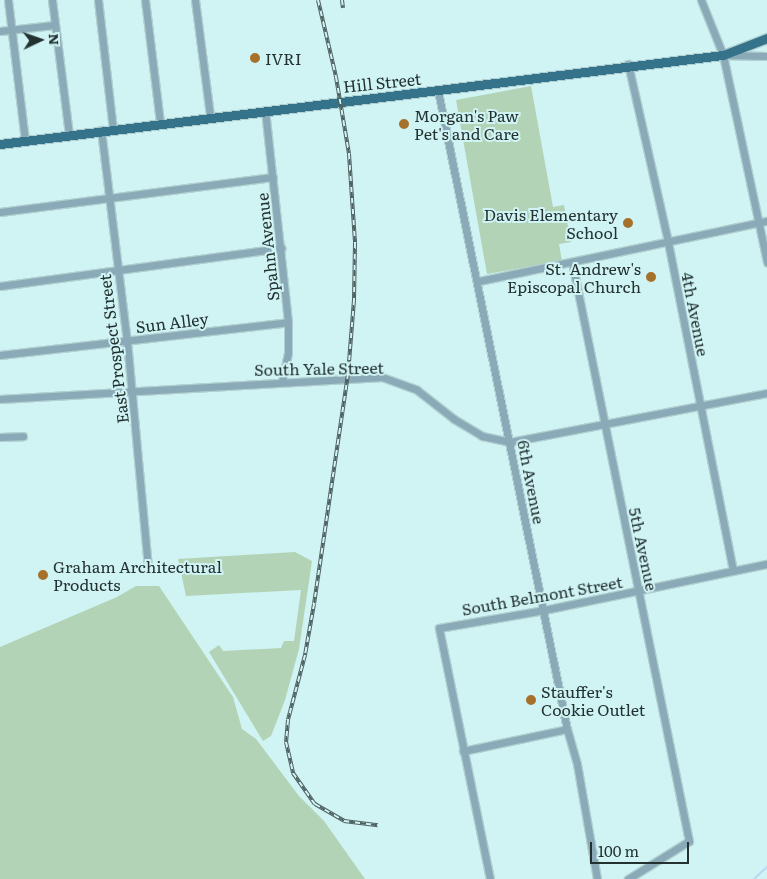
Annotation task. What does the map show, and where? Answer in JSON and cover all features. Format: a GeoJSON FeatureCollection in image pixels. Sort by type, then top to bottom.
{"type":"FeatureCollection","features":[{"type":"Feature","properties":{"kind":"main road"},"geometry":{"type":"LineString","coordinates":[[723,55],[767,38]]}},
{"type":"Feature","properties":{"kind":"main road","name":"Hill Street"},"geometry":{"type":"LineString","coordinates":[[0,144],[210,115],[438,91],[628,64],[723,55]]}},
{"type":"Feature","properties":{"kind":"street"},"geometry":{"type":"LineString","coordinates":[[8,0],[24,140]]}},
{"type":"Feature","properties":{"kind":"street"},"geometry":{"type":"LineString","coordinates":[[52,0],[69,134]]}},
{"type":"Feature","properties":{"kind":"street"},"geometry":{"type":"LineString","coordinates":[[98,0],[113,129]]}},
{"type":"Feature","properties":{"kind":"street"},"geometry":{"type":"LineString","coordinates":[[145,0],[160,123]]}},
{"type":"Feature","properties":{"kind":"street"},"geometry":{"type":"LineString","coordinates":[[195,0],[210,115]]}},
{"type":"Feature","properties":{"kind":"street"},"geometry":{"type":"LineString","coordinates":[[701,0],[723,55],[763,222],[767,262]]}},
{"type":"Feature","properties":{"kind":"street"},"geometry":{"type":"LineString","coordinates":[[0,31],[54,25]]}},
{"type":"Feature","properties":{"kind":"street","name":"Hill Street"},"geometry":{"type":"LineString","coordinates":[[723,55],[767,56]]}},
{"type":"Feature","properties":{"kind":"street","name":"4th Avenue"},"geometry":{"type":"LineString","coordinates":[[628,64],[668,242],[733,570]]}},
{"type":"Feature","properties":{"kind":"street","name":"6th Avenue"},"geometry":{"type":"LineString","coordinates":[[438,91],[479,281],[567,729],[577,764],[598,879]]}},
{"type":"Feature","properties":{"kind":"street","name":"Spahn Avenue"},"geometry":{"type":"LineString","coordinates":[[265,110],[288,322],[288,353],[282,381]]}},
{"type":"Feature","properties":{"kind":"street","name":"East Prospect Street"},"geometry":{"type":"LineString","coordinates":[[100,130],[127,341],[148,566]]}},
{"type":"Feature","properties":{"kind":"street"},"geometry":{"type":"LineString","coordinates":[[0,212],[273,177]]}},
{"type":"Feature","properties":{"kind":"street"},"geometry":{"type":"LineString","coordinates":[[479,281],[763,222]]}},
{"type":"Feature","properties":{"kind":"street"},"geometry":{"type":"LineString","coordinates":[[0,286],[281,248]]}},
{"type":"Feature","properties":{"kind":"street","name":"5th Avenue"},"geometry":{"type":"LineString","coordinates":[[572,262],[689,841],[628,879]]}},
{"type":"Feature","properties":{"kind":"street","name":"Sun Alley"},"geometry":{"type":"LineString","coordinates":[[0,355],[288,322]]}},
{"type":"Feature","properties":{"kind":"street","name":"South Yale Street"},"geometry":{"type":"LineString","coordinates":[[0,399],[132,389],[382,377],[401,382],[417,390],[469,429],[482,436],[510,442],[767,394]]}},
{"type":"Feature","properties":{"kind":"street"},"geometry":{"type":"LineString","coordinates":[[0,437],[23,436]]}},
{"type":"Feature","properties":{"kind":"street","name":"South Belmont Street"},"geometry":{"type":"LineString","coordinates":[[463,751],[439,628],[544,610],[767,564]]}},
{"type":"Feature","properties":{"kind":"street"},"geometry":{"type":"LineString","coordinates":[[490,879],[463,751],[567,729]]}},
{"type":"Feature","properties":{"kind":"green space"},"geometry":{"type":"Polygon","coordinates":[[[531,86],[553,207],[564,205],[571,242],[559,244],[562,261],[487,274],[456,100],[531,86]]]}},
{"type":"Feature","properties":{"kind":"green space"},"geometry":{"type":"Polygon","coordinates":[[[295,552],[312,561],[299,649],[285,700],[271,736],[263,741],[209,652],[219,645],[223,651],[281,648],[284,641],[294,641],[301,590],[186,596],[178,559],[295,552]]]}},
{"type":"Feature","properties":{"kind":"green space"},"geometry":{"type":"Polygon","coordinates":[[[136,586],[159,586],[233,697],[242,729],[256,739],[299,796],[324,821],[365,879],[0,879],[0,647],[117,597],[136,586]]]}},
{"type":"Feature","properties":{"kind":"waterway"},"geometry":{"type":"LineString","coordinates":[[754,879],[767,867]]}},
{"type":"Feature","properties":{"kind":"railway"},"geometry":{"type":"LineString","coordinates":[[318,0],[336,77],[349,154],[355,243],[354,300],[348,374],[314,604],[305,655],[288,720],[286,742],[293,773],[315,804],[344,821],[378,825]]}},
{"type":"Feature","properties":{"kind":"railway"},"geometry":{"type":"LineString","coordinates":[[342,0],[343,8]]}},
{"type":"Feature","properties":{"kind":"place","name":"IVRI"},"geometry":{"type":"Point","coordinates":[255,58]}},
{"type":"Feature","properties":{"kind":"place","name":"Morgan's Paw Pet's and Care"},"geometry":{"type":"Point","coordinates":[404,124]}},
{"type":"Feature","properties":{"kind":"place","name":"Davis Elementary School"},"geometry":{"type":"Point","coordinates":[628,223]}},
{"type":"Feature","properties":{"kind":"place","name":"St. Andrew's Episcopal Church"},"geometry":{"type":"Point","coordinates":[651,277]}},
{"type":"Feature","properties":{"kind":"place","name":"Graham Architectural Products"},"geometry":{"type":"Point","coordinates":[43,575]}},
{"type":"Feature","properties":{"kind":"place","name":"Stauffer's Cookie Outlet"},"geometry":{"type":"Point","coordinates":[531,700]}}]}
